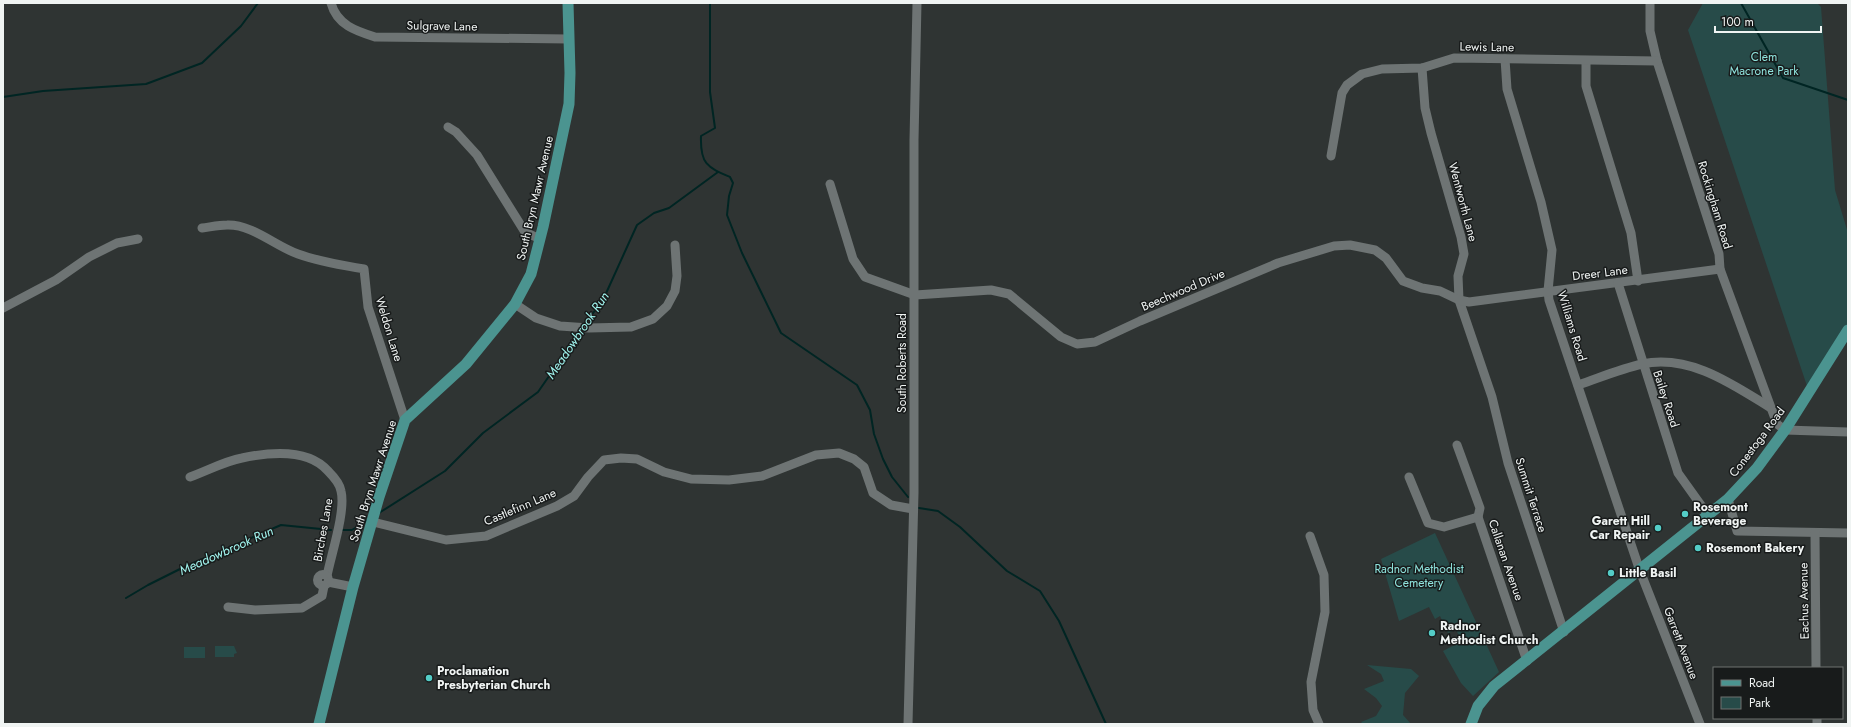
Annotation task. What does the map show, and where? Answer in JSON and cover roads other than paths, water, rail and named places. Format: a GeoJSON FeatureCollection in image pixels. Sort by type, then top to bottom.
{"type":"FeatureCollection","features":[{"type":"Feature","properties":{"kind":"main road","name":"South Bryn Mawr Avenue"},"geometry":{"type":"LineString","coordinates":[[319,724],[353,587],[379,498],[406,420],[466,364],[515,304],[531,274],[569,104],[568,3]]}},
{"type":"Feature","properties":{"kind":"main road","name":"Conestoga Road"},"geometry":{"type":"LineString","coordinates":[[1471,724],[1478,706],[1485,695],[1728,499],[1757,468],[1785,430],[1848,330]]}},
{"type":"Feature","properties":{"kind":"street","name":"Sulgrave Lane"},"geometry":{"type":"LineString","coordinates":[[331,3],[333,10],[351,30],[375,38],[569,39]]}},
{"type":"Feature","properties":{"kind":"street","name":"South Roberts Road"},"geometry":{"type":"LineString","coordinates":[[908,724],[913,509],[914,140],[917,3]]}},
{"type":"Feature","properties":{"kind":"street","name":"Rockingham Road"},"geometry":{"type":"LineString","coordinates":[[1650,3],[1650,30],[1657,61],[1719,254],[1720,269],[1777,424],[1785,430]]}},
{"type":"Feature","properties":{"kind":"street","name":"Lewis Lane"},"geometry":{"type":"LineString","coordinates":[[1331,156],[1342,93],[1347,85],[1362,74],[1382,69],[1422,68],[1454,58],[1657,61]]}},
{"type":"Feature","properties":{"kind":"street","name":"Williams Road"},"geometry":{"type":"LineString","coordinates":[[1506,59],[1507,89],[1541,202],[1552,250],[1548,291],[1549,300],[1640,571]]}},
{"type":"Feature","properties":{"kind":"street"},"geometry":{"type":"LineString","coordinates":[[1586,61],[1586,86],[1631,234],[1638,281]]}},
{"type":"Feature","properties":{"kind":"street","name":"Wentworth Lane"},"geometry":{"type":"LineString","coordinates":[[1422,68],[1425,108],[1429,127],[1461,237],[1464,254],[1458,276],[1460,300],[1482,364]]}},
{"type":"Feature","properties":{"kind":"street"},"geometry":{"type":"LineString","coordinates":[[448,127],[456,132],[477,155],[525,232],[540,239]]}},
{"type":"Feature","properties":{"kind":"street"},"geometry":{"type":"LineString","coordinates":[[830,184],[853,259],[865,277],[914,295]]}},
{"type":"Feature","properties":{"kind":"street","name":"Weldon Lane"},"geometry":{"type":"LineString","coordinates":[[202,228],[227,225],[236,226],[252,231],[297,254],[330,264],[364,269],[368,307],[406,420]]}},
{"type":"Feature","properties":{"kind":"street"},"geometry":{"type":"LineString","coordinates":[[3,308],[56,280],[89,257],[117,243],[138,239]]}},
{"type":"Feature","properties":{"kind":"street"},"geometry":{"type":"LineString","coordinates":[[515,304],[536,318],[560,326],[589,328],[631,327],[652,319],[667,306],[675,292],[677,276],[675,245]]}},
{"type":"Feature","properties":{"kind":"street","name":"Beechwood Drive"},"geometry":{"type":"LineString","coordinates":[[914,295],[991,290],[1009,294],[1061,337],[1077,344],[1095,342],[1175,306],[1278,263],[1334,246],[1350,245],[1364,246],[1375,250],[1386,258],[1403,281],[1422,288],[1440,291],[1460,300]]}},
{"type":"Feature","properties":{"kind":"street","name":"Dreer Lane"},"geometry":{"type":"LineString","coordinates":[[1460,300],[1469,302],[1638,281],[1720,269]]}},
{"type":"Feature","properties":{"kind":"street","name":"Bailey Road"},"geometry":{"type":"LineString","coordinates":[[1618,283],[1642,364],[1678,473],[1708,515]]}},
{"type":"Feature","properties":{"kind":"street"},"geometry":{"type":"LineString","coordinates":[[1578,385],[1642,364],[1669,362],[1694,366],[1729,382],[1771,408]]}},
{"type":"Feature","properties":{"kind":"street","name":"Summit Terrace"},"geometry":{"type":"LineString","coordinates":[[1482,364],[1492,397],[1508,464],[1564,632]]}},
{"type":"Feature","properties":{"kind":"street"},"geometry":{"type":"LineString","coordinates":[[1785,430],[1848,432]]}},
{"type":"Feature","properties":{"kind":"street"},"geometry":{"type":"LineString","coordinates":[[1458,445],[1480,508],[1478,517]]}},
{"type":"Feature","properties":{"kind":"street","name":"Castlefinn Lane"},"geometry":{"type":"LineString","coordinates":[[373,520],[446,540],[486,536],[557,506],[574,496],[588,477],[604,460],[620,458],[637,459],[664,472],[691,479],[729,480],[762,476],[816,455],[839,453],[854,460],[864,467],[873,493],[891,505],[913,509]]}},
{"type":"Feature","properties":{"kind":"street","name":"Birches Lane"},"geometry":{"type":"LineString","coordinates":[[190,477],[241,458],[283,454],[307,456],[322,465],[333,476],[341,491],[342,507],[322,596],[302,608],[255,610],[228,607]]}},
{"type":"Feature","properties":{"kind":"street","name":"Callanan Avenue"},"geometry":{"type":"LineString","coordinates":[[1409,477],[1428,523],[1444,527],[1478,517],[1528,661]]}},
{"type":"Feature","properties":{"kind":"street"},"geometry":{"type":"LineString","coordinates":[[1728,499],[1737,531],[1848,533]]}},
{"type":"Feature","properties":{"kind":"street","name":"Eachus Avenue"},"geometry":{"type":"LineString","coordinates":[[1815,533],[1816,667]]}},
{"type":"Feature","properties":{"kind":"street"},"geometry":{"type":"LineString","coordinates":[[1310,536],[1324,575],[1325,612],[1311,682],[1313,710],[1319,724]]}},
{"type":"Feature","properties":{"kind":"street","name":"Garrett Avenue"},"geometry":{"type":"LineString","coordinates":[[1640,571],[1700,724]]}},
{"type":"Feature","properties":{"kind":"street"},"geometry":{"type":"LineString","coordinates":[[326,581],[353,587]]}},
{"type":"Feature","properties":{"kind":"waterway"},"geometry":{"type":"LineString","coordinates":[[3,97],[43,91],[146,84],[202,63],[241,26],[258,3]]}},
{"type":"Feature","properties":{"kind":"waterway"},"geometry":{"type":"LineString","coordinates":[[710,3],[710,92],[715,128],[701,136],[702,153],[704,159],[710,167],[730,177],[733,183],[729,196],[727,215],[742,253],[781,333],[857,385],[870,410],[874,434],[883,459],[892,477],[908,497]]}},
{"type":"Feature","properties":{"kind":"waterway"},"geometry":{"type":"LineString","coordinates":[[1741,3],[1783,78],[1848,100]]}},
{"type":"Feature","properties":{"kind":"waterway","name":"Meadowbrook Run"},"geometry":{"type":"LineString","coordinates":[[584,325],[603,300],[637,225],[654,213],[669,208],[718,172]]}},
{"type":"Feature","properties":{"kind":"waterway","name":"Meadowbrook Run"},"geometry":{"type":"LineString","coordinates":[[379,513],[445,471],[483,433],[538,392],[581,330]]}},
{"type":"Feature","properties":{"kind":"waterway"},"geometry":{"type":"LineString","coordinates":[[919,508],[938,511],[960,527],[1007,571],[1040,591],[1059,621],[1106,724]]}},
{"type":"Feature","properties":{"kind":"waterway","name":"Meadowbrook Run"},"geometry":{"type":"LineString","coordinates":[[343,530],[352,530],[369,519]]}},
{"type":"Feature","properties":{"kind":"waterway","name":"Meadowbrook Run"},"geometry":{"type":"LineString","coordinates":[[126,598],[184,567],[281,525],[331,530]]}},
{"type":"Feature","properties":{"kind":"place","name":"Rosemont Beverage"},"geometry":{"type":"Point","coordinates":[1685,514]}},
{"type":"Feature","properties":{"kind":"place","name":"Garett Hill Car Repair"},"geometry":{"type":"Point","coordinates":[1658,528]}},
{"type":"Feature","properties":{"kind":"place","name":"Rosemont Bakery"},"geometry":{"type":"Point","coordinates":[1698,548]}},
{"type":"Feature","properties":{"kind":"place","name":"Little Basil"},"geometry":{"type":"Point","coordinates":[1611,573]}},
{"type":"Feature","properties":{"kind":"place","name":"Radnor Methodist Church"},"geometry":{"type":"Point","coordinates":[1432,633]}},
{"type":"Feature","properties":{"kind":"place","name":"Proclamation Presbyterian Church"},"geometry":{"type":"Point","coordinates":[429,678]}},
{"type":"Feature","properties":{"kind":"park label","name":"Clem Macrone Park"},"geometry":{"type":"Point","coordinates":[1764,64]}},
{"type":"Feature","properties":{"kind":"park label","name":"Radnor Methodist Cemetery"},"geometry":{"type":"Point","coordinates":[1419,576]}}]}
